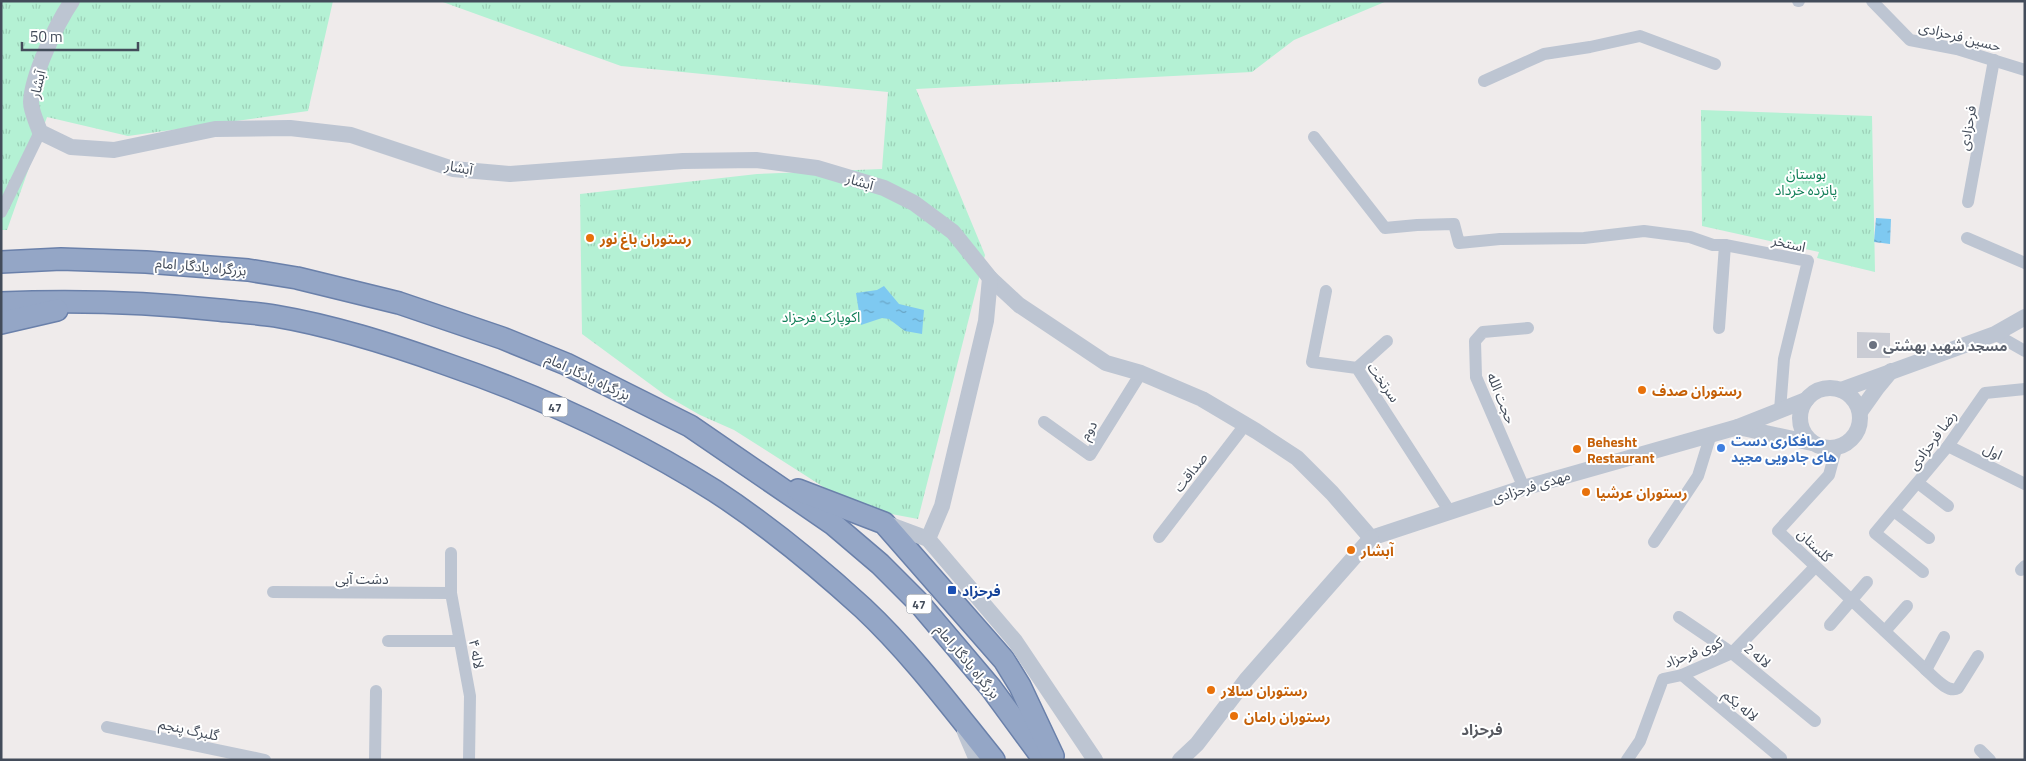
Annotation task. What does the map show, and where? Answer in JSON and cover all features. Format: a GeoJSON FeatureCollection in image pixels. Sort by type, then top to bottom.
{"type":"FeatureCollection","features":[{"type":"Feature","properties":{"kind":"highway","name":"بزرگراه یادگار امام"},"geometry":{"type":"LineString","coordinates":[[1,262],[61,259],[105,260],[204,266],[297,278],[399,303],[502,338],[566,364],[690,426],[833,524],[880,564],[919,603],[991,688],[1044,760]]}},
{"type":"Feature","properties":{"kind":"highway"},"geometry":{"type":"LineString","coordinates":[[1,323],[92,301]]}},
{"type":"Feature","properties":{"kind":"highway","name":"47"},"geometry":{"type":"LineString","coordinates":[[1,303],[131,302],[264,315],[334,328],[390,344],[486,378],[592,423],[714,491],[777,536],[864,609],[903,648],[994,760]]}},
{"type":"Feature","properties":{"kind":"highway"},"geometry":{"type":"LineString","coordinates":[[765,478],[884,523],[1004,660],[1020,686],[1055,760]]}},
{"type":"Feature","properties":{"kind":"street","name":"آبشار"},"geometry":{"type":"LineString","coordinates":[[72,1],[60,20],[38,71],[31,103],[40,132],[71,147],[114,150],[215,129],[290,128],[351,135],[453,169],[510,174],[684,162],[756,160],[817,168],[884,188],[914,203],[953,232],[990,278],[1020,305],[1106,363],[1141,373],[1202,400],[1246,425],[1297,458],[1332,493],[1371,538]]}},
{"type":"Feature","properties":{"kind":"street","name":"حسین فرحزادی"},"geometry":{"type":"LineString","coordinates":[[1872,1],[1910,40],[1957,49],[2025,70]]}},
{"type":"Feature","properties":{"kind":"street"},"geometry":{"type":"LineString","coordinates":[[1484,81],[1544,54],[1590,47],[1640,36],[1715,64]]}},
{"type":"Feature","properties":{"kind":"street","name":"فرحزادی"},"geometry":{"type":"LineString","coordinates":[[1968,202],[1994,60]]}},
{"type":"Feature","properties":{"kind":"street"},"geometry":{"type":"LineString","coordinates":[[1,212],[40,132]]}},
{"type":"Feature","properties":{"kind":"street"},"geometry":{"type":"LineString","coordinates":[[1314,137],[1385,228],[1454,224],[1459,243],[1500,239],[1584,238],[1644,231],[1690,237],[1713,245],[1726,245],[1719,328]]}},
{"type":"Feature","properties":{"kind":"street"},"geometry":{"type":"LineString","coordinates":[[1967,238],[2025,263]]}},
{"type":"Feature","properties":{"kind":"street","name":"استخر"},"geometry":{"type":"LineString","coordinates":[[1726,245],[1808,261],[1784,359],[1780,410]]}},
{"type":"Feature","properties":{"kind":"street"},"geometry":{"type":"LineString","coordinates":[[928,540],[942,506],[986,321],[990,278]]}},
{"type":"Feature","properties":{"kind":"street","name":"سرتخت"},"geometry":{"type":"LineString","coordinates":[[1326,291],[1312,362],[1357,368],[1450,512]]}},
{"type":"Feature","properties":{"kind":"street"},"geometry":{"type":"LineString","coordinates":[[1841,390],[1995,334],[2025,317]]}},
{"type":"Feature","properties":{"kind":"street","name":"حجت الله"},"geometry":{"type":"LineString","coordinates":[[1524,488],[1476,377],[1475,341],[1483,332],[1528,328]]}},
{"type":"Feature","properties":{"kind":"street"},"geometry":{"type":"LineString","coordinates":[[1995,334],[2025,351]]}},
{"type":"Feature","properties":{"kind":"street"},"geometry":{"type":"LineString","coordinates":[[1357,368],[1387,341]]}},
{"type":"Feature","properties":{"kind":"street"},"geometry":{"type":"LineString","coordinates":[[1860,412],[1876,388],[1893,370]]}},
{"type":"Feature","properties":{"kind":"street","name":"دوم"},"geometry":{"type":"LineString","coordinates":[[1044,422],[1090,455],[1141,373]]}},
{"type":"Feature","properties":{"kind":"street"},"geometry":{"type":"LineString","coordinates":[[1738,427],[1812,443],[1828,449],[1836,448],[1845,445],[1853,439],[1861,422],[1860,412],[1850,395],[1832,388],[1822,389],[1813,393],[1806,400],[1800,418],[1801,427],[1805,436],[1812,443]]}},
{"type":"Feature","properties":{"kind":"street","name":"رضا فرحزادی"},"geometry":{"type":"LineString","coordinates":[[1923,572],[1875,533],[1948,446],[1985,393],[2025,389]]}},
{"type":"Feature","properties":{"kind":"street","name":"مهدی فرحزادی"},"geometry":{"type":"LineString","coordinates":[[1371,538],[1524,488],[1738,427],[1806,400]]}},
{"type":"Feature","properties":{"kind":"street","name":"صداقت"},"geometry":{"type":"LineString","coordinates":[[1159,537],[1246,425]]}},
{"type":"Feature","properties":{"kind":"street"},"geometry":{"type":"LineString","coordinates":[[1654,542],[1698,476],[1711,434]]}},
{"type":"Feature","properties":{"kind":"street","name":"اول"},"geometry":{"type":"LineString","coordinates":[[1948,446],[2025,484]]}},
{"type":"Feature","properties":{"kind":"street","name":"گلستان"},"geometry":{"type":"LineString","coordinates":[[1836,448],[1828,475],[1778,531],[1926,670],[1950,690],[1958,688],[1978,656]]}},
{"type":"Feature","properties":{"kind":"street"},"geometry":{"type":"LineString","coordinates":[[1918,483],[1948,506]]}},
{"type":"Feature","properties":{"kind":"street"},"geometry":{"type":"LineString","coordinates":[[1894,511],[1929,538]]}},
{"type":"Feature","properties":{"kind":"street"},"geometry":{"type":"LineString","coordinates":[[884,523],[928,540],[1015,641],[1094,760]]}},
{"type":"Feature","properties":{"kind":"street"},"geometry":{"type":"LineString","coordinates":[[1180,760],[1197,744],[1246,680],[1371,538]]}},
{"type":"Feature","properties":{"kind":"street","name":"لاله ۴"},"geometry":{"type":"LineString","coordinates":[[451,553],[451,593],[470,696],[469,760]]}},
{"type":"Feature","properties":{"kind":"street","name":"کوی فرحزاد"},"geometry":{"type":"LineString","coordinates":[[1627,760],[1640,741],[1663,679],[1682,675],[1732,653],[1815,567]]}},
{"type":"Feature","properties":{"kind":"street"},"geometry":{"type":"LineString","coordinates":[[1830,625],[1867,582]]}},
{"type":"Feature","properties":{"kind":"street","name":"دشت آبی"},"geometry":{"type":"LineString","coordinates":[[273,592],[451,593]]}},
{"type":"Feature","properties":{"kind":"street"},"geometry":{"type":"LineString","coordinates":[[1885,631],[1907,606]]}},
{"type":"Feature","properties":{"kind":"street","name":"لاله 2"},"geometry":{"type":"LineString","coordinates":[[1679,617],[1732,653],[1815,721]]}},
{"type":"Feature","properties":{"kind":"street"},"geometry":{"type":"LineString","coordinates":[[1926,670],[1944,637]]}},
{"type":"Feature","properties":{"kind":"street"},"geometry":{"type":"LineString","coordinates":[[388,641],[459,642]]}},
{"type":"Feature","properties":{"kind":"street","name":"لاله یکم"},"geometry":{"type":"LineString","coordinates":[[1682,675],[1781,758]]}},
{"type":"Feature","properties":{"kind":"street"},"geometry":{"type":"LineString","coordinates":[[375,760],[376,692]]}},
{"type":"Feature","properties":{"kind":"street"},"geometry":{"type":"LineString","coordinates":[[957,714],[977,760]]}},
{"type":"Feature","properties":{"kind":"street","name":"گلبرگ پنجم"},"geometry":{"type":"LineString","coordinates":[[107,727],[264,760]]}},
{"type":"Feature","properties":{"kind":"street"},"geometry":{"type":"LineString","coordinates":[[1980,750],[1990,760]]}},
{"type":"Feature","properties":{"kind":"green space"},"geometry":{"type":"Polygon","coordinates":[[[1,1],[333,1],[308,111],[128,136],[47,117],[7,230],[1,230],[1,1]]]}},
{"type":"Feature","properties":{"kind":"green space","name":"اکوپارک فرحزاد"},"geometry":{"type":"Polygon","coordinates":[[[440,1],[1387,1],[1294,40],[1252,72],[916,89],[985,255],[918,519],[865,509],[825,488],[734,430],[700,415],[665,395],[582,334],[580,194],[757,174],[882,169],[888,92],[621,66],[440,1]]]}},
{"type":"Feature","properties":{"kind":"green space","name":"بوستان پانزده خرداد"},"geometry":{"type":"Polygon","coordinates":[[[1701,110],[1872,116],[1875,272],[1817,258],[1819,252],[1702,226],[1701,110]]]}},
{"type":"Feature","properties":{"kind":"water"},"geometry":{"type":"Polygon","coordinates":[[[1876,218],[1891,219],[1890,244],[1874,242],[1876,218]]]}},
{"type":"Feature","properties":{"kind":"water"},"geometry":{"type":"Polygon","coordinates":[[[884,286],[899,304],[924,310],[922,334],[905,331],[889,319],[882,318],[861,325],[856,293],[877,290],[884,286]]]}},
{"type":"Feature","properties":{"kind":"building","name":"مسجد شهید بهشتی"},"geometry":{"type":"Polygon","coordinates":[[[1857,332],[1890,333],[1890,358],[1857,358],[1857,332]]]}},
{"type":"Feature","properties":{"kind":"place","name":"رستوران باغ نور"},"geometry":{"type":"Point","coordinates":[590,238]}},
{"type":"Feature","properties":{"kind":"place","name":"مسجد شهید بهشتی"},"geometry":{"type":"Point","coordinates":[1873,345]}},
{"type":"Feature","properties":{"kind":"place","name":"رستوران صدف"},"geometry":{"type":"Point","coordinates":[1642,390]}},
{"type":"Feature","properties":{"kind":"place","name":"صافکاری دست های جادویی مجید"},"geometry":{"type":"Point","coordinates":[1721,448]}},
{"type":"Feature","properties":{"kind":"place","name":"Behesht Restaurant"},"geometry":{"type":"Point","coordinates":[1577,449]}},
{"type":"Feature","properties":{"kind":"place","name":"رستوران عرشیا"},"geometry":{"type":"Point","coordinates":[1586,492]}},
{"type":"Feature","properties":{"kind":"place","name":"آبشار"},"geometry":{"type":"Point","coordinates":[1351,550]}},
{"type":"Feature","properties":{"kind":"place","name":"فرحزاد"},"geometry":{"type":"Point","coordinates":[952,590]}},
{"type":"Feature","properties":{"kind":"place","name":"رستوران سالار"},"geometry":{"type":"Point","coordinates":[1211,690]}},
{"type":"Feature","properties":{"kind":"place","name":"رستوران رامان"},"geometry":{"type":"Point","coordinates":[1234,716]}},
{"type":"Feature","properties":{"kind":"district","name":"فرحزاد"},"geometry":{"type":"Point","coordinates":[1482,729]}}]}
